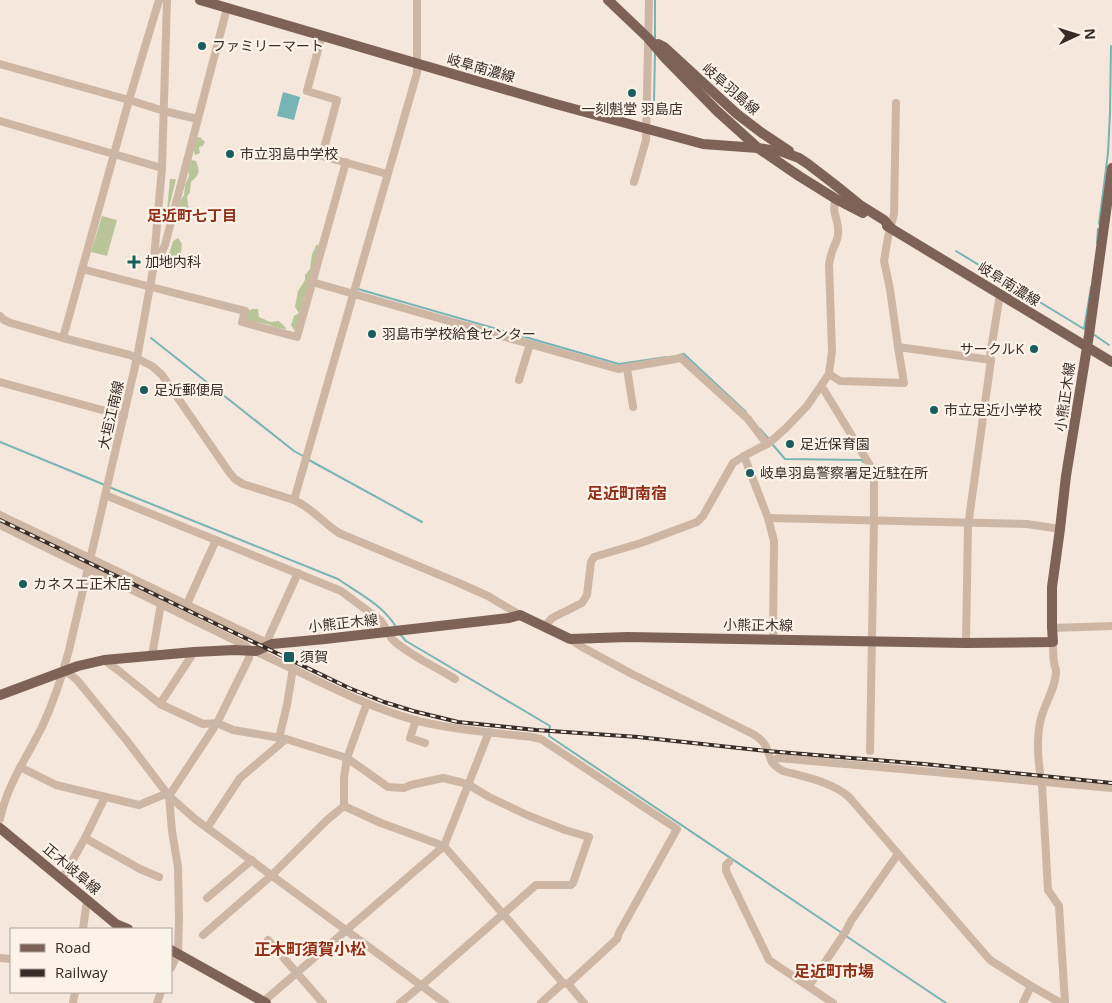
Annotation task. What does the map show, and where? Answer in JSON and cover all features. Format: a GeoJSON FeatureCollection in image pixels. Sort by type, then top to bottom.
{"type":"FeatureCollection","features":[{"type":"Feature","properties":{"kind":"main road","name":"岐阜南濃線"},"geometry":{"type":"LineString","coordinates":[[200,0],[552,103],[703,144],[783,152],[799,158],[860,205],[884,220],[891,228]]}},
{"type":"Feature","properties":{"kind":"main road","name":"岐阜羽島線"},"geometry":{"type":"LineString","coordinates":[[608,0],[648,38],[664,58],[717,111],[758,148]]}},
{"type":"Feature","properties":{"kind":"main road","name":"岐阜羽島線"},"geometry":{"type":"LineString","coordinates":[[648,38],[664,47],[737,114],[799,158]]}},
{"type":"Feature","properties":{"kind":"main road","name":"岐阜南濃線"},"geometry":{"type":"LineString","coordinates":[[758,148],[836,199],[891,228],[1112,362]]}},
{"type":"Feature","properties":{"kind":"main road","name":"小熊正木線"},"geometry":{"type":"LineString","coordinates":[[0,695],[63,671],[104,660],[194,652],[251,651],[269,642],[325,639],[510,618],[520,615],[570,639],[628,637],[966,644],[1053,642],[1052,587],[1066,476],[1086,347],[1108,226],[1112,168]]}},
{"type":"Feature","properties":{"kind":"main road","name":"正木岐阜線"},"geometry":{"type":"LineString","coordinates":[[0,828],[116,924],[126,928]]}},
{"type":"Feature","properties":{"kind":"main road"},"geometry":{"type":"LineString","coordinates":[[174,951],[265,1002]]}},
{"type":"Feature","properties":{"kind":"street"},"geometry":{"type":"LineString","coordinates":[[62,338],[159,0]]}},
{"type":"Feature","properties":{"kind":"street","name":"大垣江南線"},"geometry":{"type":"LineString","coordinates":[[0,818],[10,787],[55,699],[69,650],[137,358],[153,270],[162,168],[167,0]]}},
{"type":"Feature","properties":{"kind":"street"},"geometry":{"type":"LineString","coordinates":[[294,500],[417,73],[417,0]]}},
{"type":"Feature","properties":{"kind":"street"},"geometry":{"type":"LineString","coordinates":[[634,182],[646,140],[649,0]]}},
{"type":"Feature","properties":{"kind":"street"},"geometry":{"type":"LineString","coordinates":[[153,270],[165,245],[227,8]]}},
{"type":"Feature","properties":{"kind":"street"},"geometry":{"type":"LineString","coordinates":[[322,35],[307,91],[337,100],[322,156],[387,174]]}},
{"type":"Feature","properties":{"kind":"street"},"geometry":{"type":"LineString","coordinates":[[0,64],[197,119]]}},
{"type":"Feature","properties":{"kind":"street"},"geometry":{"type":"LineString","coordinates":[[830,374],[840,381],[904,383],[884,261],[894,214],[896,103]]}},
{"type":"Feature","properties":{"kind":"street"},"geometry":{"type":"LineString","coordinates":[[0,121],[162,168]]}},
{"type":"Feature","properties":{"kind":"street"},"geometry":{"type":"LineString","coordinates":[[82,269],[245,311],[242,322],[297,337],[346,162]]}},
{"type":"Feature","properties":{"kind":"street"},"geometry":{"type":"LineString","coordinates":[[544,626],[552,618],[582,604],[587,595],[591,562],[594,557],[641,543],[697,522],[703,516],[733,463],[767,444],[786,428],[807,406],[830,374],[832,351],[829,264],[838,235],[838,227],[833,209],[836,199]]}},
{"type":"Feature","properties":{"kind":"street"},"geometry":{"type":"LineString","coordinates":[[312,282],[618,369],[681,358],[748,419],[767,444]]}},
{"type":"Feature","properties":{"kind":"street"},"geometry":{"type":"LineString","coordinates":[[966,644],[967,540],[990,356],[1000,294]]}},
{"type":"Feature","properties":{"kind":"street"},"geometry":{"type":"LineString","coordinates":[[0,316],[11,323],[137,358],[152,366],[162,375],[235,479],[243,484],[302,503],[329,527],[339,533],[466,586],[494,599],[520,615]]}},
{"type":"Feature","properties":{"kind":"street"},"geometry":{"type":"LineString","coordinates":[[519,380],[530,344]]}},
{"type":"Feature","properties":{"kind":"street"},"geometry":{"type":"LineString","coordinates":[[898,346],[991,360]]}},
{"type":"Feature","properties":{"kind":"street"},"geometry":{"type":"LineString","coordinates":[[627,368],[633,407]]}},
{"type":"Feature","properties":{"kind":"street"},"geometry":{"type":"LineString","coordinates":[[0,382],[124,416]]}},
{"type":"Feature","properties":{"kind":"street"},"geometry":{"type":"LineString","coordinates":[[821,387],[874,472],[870,752]]}},
{"type":"Feature","properties":{"kind":"street"},"geometry":{"type":"LineString","coordinates":[[744,456],[768,518],[774,541],[773,639]]}},
{"type":"Feature","properties":{"kind":"street"},"geometry":{"type":"LineString","coordinates":[[105,495],[341,591],[394,631],[394,640],[407,651],[455,679]]}},
{"type":"Feature","properties":{"kind":"street"},"geometry":{"type":"LineString","coordinates":[[0,515],[261,640],[269,642],[298,574]]}},
{"type":"Feature","properties":{"kind":"street"},"geometry":{"type":"LineString","coordinates":[[768,518],[1027,524],[1060,529]]}},
{"type":"Feature","properties":{"kind":"street"},"geometry":{"type":"LineString","coordinates":[[1,528],[88,568],[244,645],[251,651],[292,668],[367,704],[416,720],[453,728],[541,738],[677,829],[617,939],[541,1003]]}},
{"type":"Feature","properties":{"kind":"street"},"geometry":{"type":"LineString","coordinates":[[187,604],[216,540]]}},
{"type":"Feature","properties":{"kind":"street"},"geometry":{"type":"LineString","coordinates":[[152,656],[161,604]]}},
{"type":"Feature","properties":{"kind":"street"},"geometry":{"type":"LineString","coordinates":[[1052,628],[1112,626]]}},
{"type":"Feature","properties":{"kind":"street"},"geometry":{"type":"LineString","coordinates":[[570,639],[632,674],[753,734],[764,744],[774,765],[783,770],[843,791],[990,960],[1060,1003]]}},
{"type":"Feature","properties":{"kind":"street"},"geometry":{"type":"LineString","coordinates":[[1053,642],[1056,670],[1042,715],[1038,740],[1048,890],[1059,906],[1065,1003]]}},
{"type":"Feature","properties":{"kind":"street"},"geometry":{"type":"LineString","coordinates":[[174,951],[179,919],[178,867],[169,796],[216,723],[251,651]]}},
{"type":"Feature","properties":{"kind":"street"},"geometry":{"type":"LineString","coordinates":[[160,704],[194,652]]}},
{"type":"Feature","properties":{"kind":"street"},"geometry":{"type":"LineString","coordinates":[[104,660],[160,704],[203,724],[216,723],[233,730],[283,738],[347,758],[388,786],[404,788],[443,778],[469,785],[489,798],[527,816],[590,837],[572,885],[536,885],[400,1003]]}},
{"type":"Feature","properties":{"kind":"street"},"geometry":{"type":"LineString","coordinates":[[207,828],[240,778],[283,738],[292,668]]}},
{"type":"Feature","properties":{"kind":"street"},"geometry":{"type":"LineString","coordinates":[[63,671],[77,680],[169,796],[195,819],[445,1003]]}},
{"type":"Feature","properties":{"kind":"street"},"geometry":{"type":"LineString","coordinates":[[344,806],[344,778],[347,758],[367,704]]}},
{"type":"Feature","properties":{"kind":"street"},"geometry":{"type":"LineString","coordinates":[[416,720],[410,738],[425,743]]}},
{"type":"Feature","properties":{"kind":"street"},"geometry":{"type":"LineString","coordinates":[[265,1002],[297,972],[444,846],[489,732]]}},
{"type":"Feature","properties":{"kind":"street"},"geometry":{"type":"LineString","coordinates":[[772,762],[778,758],[1112,788]]}},
{"type":"Feature","properties":{"kind":"street"},"geometry":{"type":"LineString","coordinates":[[20,767],[56,785],[139,805],[163,795],[169,796]]}},
{"type":"Feature","properties":{"kind":"street"},"geometry":{"type":"LineString","coordinates":[[62,879],[86,838],[105,797]]}},
{"type":"Feature","properties":{"kind":"street"},"geometry":{"type":"LineString","coordinates":[[344,806],[381,823],[444,846],[584,1003]]}},
{"type":"Feature","properties":{"kind":"street"},"geometry":{"type":"LineString","coordinates":[[203,935],[272,875],[327,820],[344,806]]}},
{"type":"Feature","properties":{"kind":"street"},"geometry":{"type":"LineString","coordinates":[[86,838],[140,869],[160,877]]}},
{"type":"Feature","properties":{"kind":"street"},"geometry":{"type":"LineString","coordinates":[[809,986],[851,921],[898,854]]}},
{"type":"Feature","properties":{"kind":"street"},"geometry":{"type":"LineString","coordinates":[[207,898],[252,860]]}},
{"type":"Feature","properties":{"kind":"street"},"geometry":{"type":"LineString","coordinates":[[729,862],[726,871],[769,960],[833,1003]]}},
{"type":"Feature","properties":{"kind":"street"},"geometry":{"type":"LineString","coordinates":[[82,928],[87,900]]}},
{"type":"Feature","properties":{"kind":"street"},"geometry":{"type":"LineString","coordinates":[[268,940],[323,1003]]}},
{"type":"Feature","properties":{"kind":"street"},"geometry":{"type":"LineString","coordinates":[[1023,1003],[1031,986]]}},
{"type":"Feature","properties":{"kind":"green space"},"geometry":{"type":"Polygon","coordinates":[[[200,137],[205,142],[203,146],[199,147],[200,153],[195,155],[193,148],[196,138],[200,137]]]}},
{"type":"Feature","properties":{"kind":"green space"},"geometry":{"type":"Polygon","coordinates":[[[191,160],[196,161],[198,173],[191,182],[190,192],[187,197],[189,211],[178,224],[178,205],[184,195],[191,160]]]}},
{"type":"Feature","properties":{"kind":"green space"},"geometry":{"type":"Polygon","coordinates":[[[170,179],[176,179],[166,220],[170,179]]]}},
{"type":"Feature","properties":{"kind":"green space"},"geometry":{"type":"Polygon","coordinates":[[[102,216],[117,220],[107,256],[91,252],[102,216]]]}},
{"type":"Feature","properties":{"kind":"green space"},"geometry":{"type":"Polygon","coordinates":[[[178,238],[182,244],[180,258],[176,262],[168,264],[173,241],[178,238]]]}},
{"type":"Feature","properties":{"kind":"green space"},"geometry":{"type":"Polygon","coordinates":[[[317,244],[320,248],[299,329],[294,330],[291,325],[294,316],[299,313],[295,307],[298,291],[305,280],[305,275],[310,269],[312,254],[317,244]]]}},
{"type":"Feature","properties":{"kind":"green space"},"geometry":{"type":"Polygon","coordinates":[[[258,309],[259,317],[270,322],[279,321],[287,329],[246,319],[246,312],[258,309]]]}},
{"type":"Feature","properties":{"kind":"water"},"geometry":{"type":"Polygon","coordinates":[[[283,92],[300,97],[294,120],[277,116],[283,92]]]}},
{"type":"Feature","properties":{"kind":"waterway"},"geometry":{"type":"LineString","coordinates":[[655,0],[655,39]]}},
{"type":"Feature","properties":{"kind":"waterway"},"geometry":{"type":"LineString","coordinates":[[1099,224],[1108,153],[1111,46]]}},
{"type":"Feature","properties":{"kind":"waterway"},"geometry":{"type":"LineString","coordinates":[[654,101],[655,53]]}},
{"type":"Feature","properties":{"kind":"waterway"},"geometry":{"type":"LineString","coordinates":[[1097,243],[1098,229]]}},
{"type":"Feature","properties":{"kind":"waterway"},"geometry":{"type":"LineString","coordinates":[[956,251],[1084,329],[1091,287]]}},
{"type":"Feature","properties":{"kind":"waterway"},"geometry":{"type":"LineString","coordinates":[[358,289],[619,364],[667,357]]}},
{"type":"Feature","properties":{"kind":"waterway"},"geometry":{"type":"LineString","coordinates":[[1093,334],[1109,345]]}},
{"type":"Feature","properties":{"kind":"waterway"},"geometry":{"type":"LineString","coordinates":[[151,338],[294,451],[303,456]]}},
{"type":"Feature","properties":{"kind":"waterway"},"geometry":{"type":"LineString","coordinates":[[679,355],[684,354],[746,412]]}},
{"type":"Feature","properties":{"kind":"waterway"},"geometry":{"type":"LineString","coordinates":[[760,429],[768,438]]}},
{"type":"Feature","properties":{"kind":"waterway"},"geometry":{"type":"LineString","coordinates":[[0,442],[105,485]]}},
{"type":"Feature","properties":{"kind":"waterway"},"geometry":{"type":"LineString","coordinates":[[773,445],[785,459],[862,460],[863,462]]}},
{"type":"Feature","properties":{"kind":"waterway"},"geometry":{"type":"LineString","coordinates":[[309,460],[422,522]]}},
{"type":"Feature","properties":{"kind":"waterway"},"geometry":{"type":"LineString","coordinates":[[109,487],[338,579],[377,606],[391,619],[396,627]]}},
{"type":"Feature","properties":{"kind":"waterway"},"geometry":{"type":"LineString","coordinates":[[400,634],[406,641],[550,726],[549,736],[842,933]]}},
{"type":"Feature","properties":{"kind":"waterway"},"geometry":{"type":"LineString","coordinates":[[846,936],[946,1003]]}},
{"type":"Feature","properties":{"kind":"railway"},"geometry":{"type":"LineString","coordinates":[[0,520],[349,688],[384,702],[458,722],[638,737],[1112,783]]}},
{"type":"Feature","properties":{"kind":"place","name":"ファミリーマート"},"geometry":{"type":"Point","coordinates":[202,46]}},
{"type":"Feature","properties":{"kind":"place","name":"一刻魁堂 羽島店"},"geometry":{"type":"Point","coordinates":[632,93]}},
{"type":"Feature","properties":{"kind":"place","name":"市立羽島中学校"},"geometry":{"type":"Point","coordinates":[230,154]}},
{"type":"Feature","properties":{"kind":"place","name":"加地内科"},"geometry":{"type":"Point","coordinates":[134,262]}},
{"type":"Feature","properties":{"kind":"place","name":"羽島市学校給食センター"},"geometry":{"type":"Point","coordinates":[372,334]}},
{"type":"Feature","properties":{"kind":"place","name":"サークルK"},"geometry":{"type":"Point","coordinates":[1034,349]}},
{"type":"Feature","properties":{"kind":"place","name":"足近郵便局"},"geometry":{"type":"Point","coordinates":[144,390]}},
{"type":"Feature","properties":{"kind":"place","name":"市立足近小学校"},"geometry":{"type":"Point","coordinates":[934,410]}},
{"type":"Feature","properties":{"kind":"place","name":"足近保育園"},"geometry":{"type":"Point","coordinates":[790,444]}},
{"type":"Feature","properties":{"kind":"place","name":"岐阜羽島警察署足近駐在所"},"geometry":{"type":"Point","coordinates":[750,473]}},
{"type":"Feature","properties":{"kind":"place","name":"カネスエ正木店"},"geometry":{"type":"Point","coordinates":[23,584]}},
{"type":"Feature","properties":{"kind":"place","name":"須賀"},"geometry":{"type":"Point","coordinates":[289,657]}},
{"type":"Feature","properties":{"kind":"district","name":"足近町七丁目"},"geometry":{"type":"Point","coordinates":[192,216]}},
{"type":"Feature","properties":{"kind":"district","name":"足近町南宿"},"geometry":{"type":"Point","coordinates":[627,493]}},
{"type":"Feature","properties":{"kind":"district","name":"正木町須賀小松"},"geometry":{"type":"Point","coordinates":[310,949]}},
{"type":"Feature","properties":{"kind":"district","name":"足近町市場"},"geometry":{"type":"Point","coordinates":[834,971]}}]}
